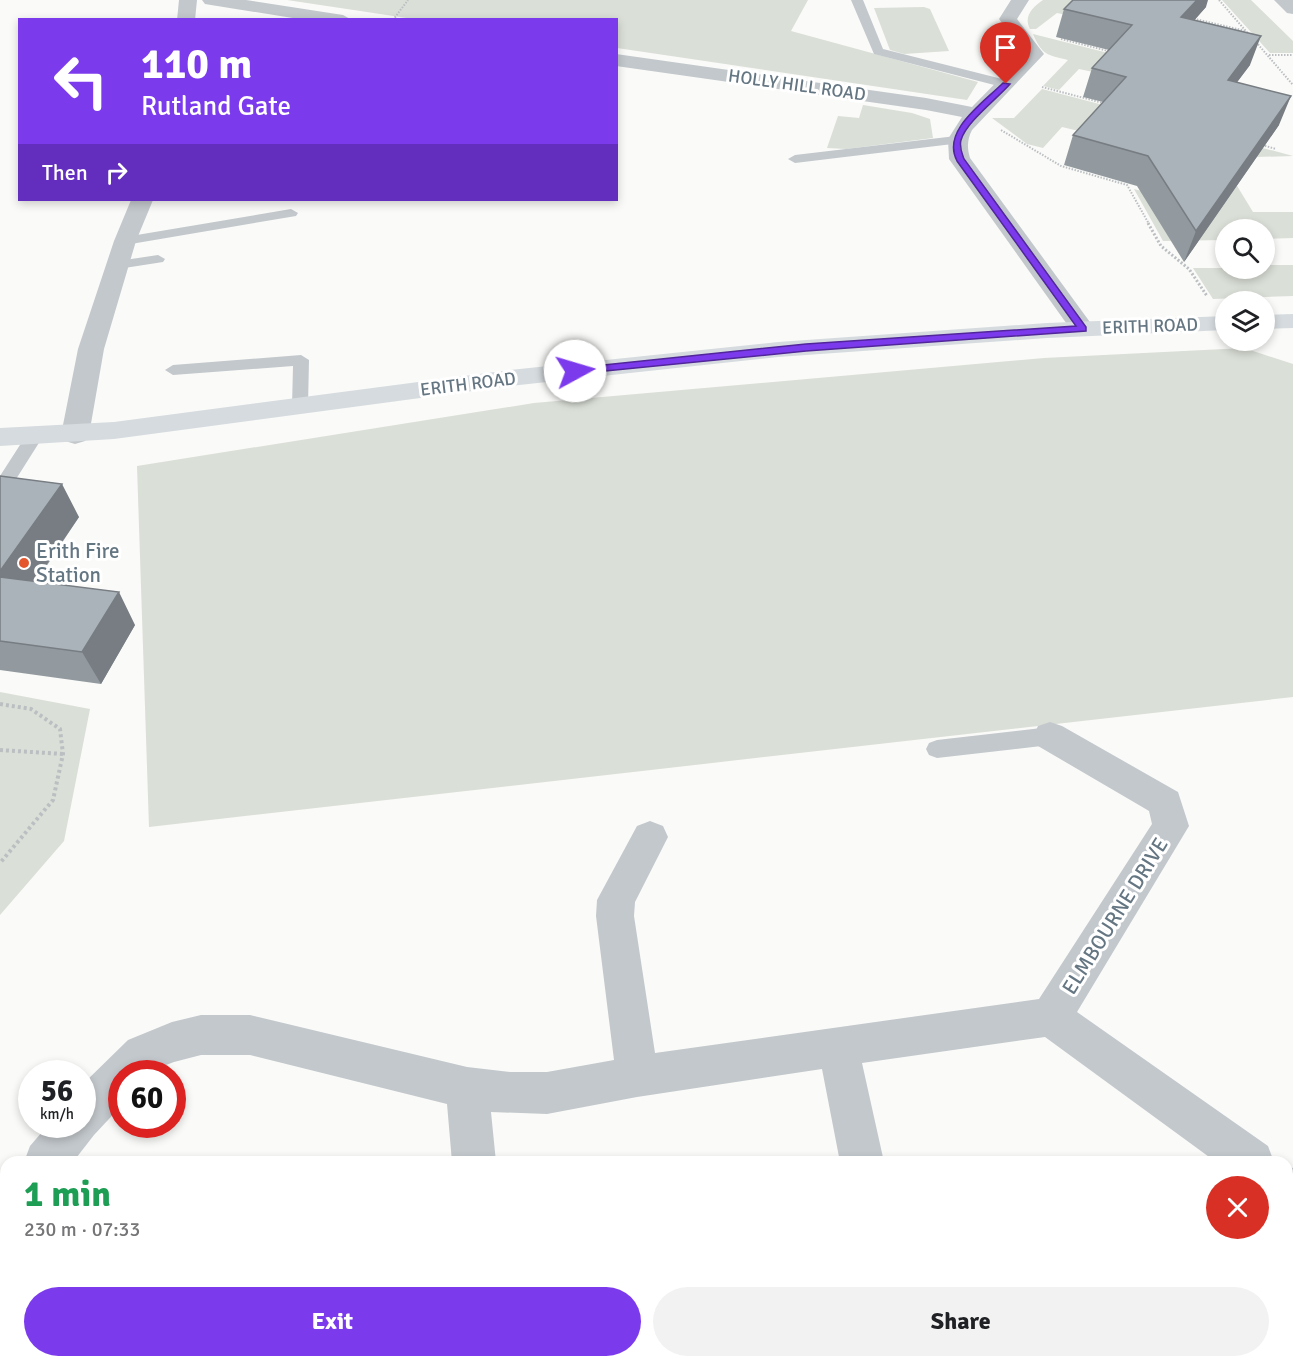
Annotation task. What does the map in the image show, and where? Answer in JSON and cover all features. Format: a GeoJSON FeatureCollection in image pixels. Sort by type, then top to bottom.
{"type":"FeatureCollection","features":[{"type":"Feature","properties":{"kind":"main road"},"geometry":{"type":"LineString","coordinates":[[1275,322],[1293,321]]}},
{"type":"Feature","properties":{"kind":"main road","name":"ERITH ROAD"},"geometry":{"type":"LineString","coordinates":[[0,437],[33,438],[75,435],[511,378],[699,358],[830,346],[1083,329],[1215,323]]}},
{"type":"Feature","properties":{"kind":"street"},"geometry":{"type":"LineString","coordinates":[[186,18],[188,0]]}},
{"type":"Feature","properties":{"kind":"street"},"geometry":{"type":"LineString","coordinates":[[210,0],[330,18]]}},
{"type":"Feature","properties":{"kind":"street"},"geometry":{"type":"LineString","coordinates":[[1020,0],[1008,19],[1035,54],[976,114],[956,140],[956,150],[960,159],[1083,329]]}},
{"type":"Feature","properties":{"kind":"street"},"geometry":{"type":"LineString","coordinates":[[1283,0],[1293,9]]}},
{"type":"Feature","properties":{"kind":"street","name":"HOLLY HILL ROAD"},"geometry":{"type":"LineString","coordinates":[[618,60],[926,104],[976,114]]}},
{"type":"Feature","properties":{"kind":"street"},"geometry":{"type":"LineString","coordinates":[[75,435],[91,349],[125,241],[142,201]]}},
{"type":"Feature","properties":{"kind":"street","name":"ELMBOURNE DRIVE"},"geometry":{"type":"LineString","coordinates":[[1050,736],[1157,797],[1166,804],[1171,826],[1051,1017]]}},
{"type":"Feature","properties":{"kind":"street"},"geometry":{"type":"LineString","coordinates":[[638,1076],[615,916],[616,900],[650,837]]}},
{"type":"Feature","properties":{"kind":"street","name":"ELMBOURNE DRIVE"},"geometry":{"type":"LineString","coordinates":[[96,1102],[143,1054],[172,1042],[201,1035],[250,1035],[467,1088],[510,1093],[547,1093],[638,1076],[1051,1017],[1244,1156]]}},
{"type":"Feature","properties":{"kind":"street"},"geometry":{"type":"LineString","coordinates":[[838,1046],[861,1156]]}},
{"type":"Feature","properties":{"kind":"street"},"geometry":{"type":"LineString","coordinates":[[467,1088],[473,1156]]}},
{"type":"Feature","properties":{"kind":"street"},"geometry":{"type":"LineString","coordinates":[[51,1156],[65,1138]]}},
{"type":"Feature","properties":{"kind":"lane"},"geometry":{"type":"LineString","coordinates":[[857,0],[878,51],[1006,84]]}},
{"type":"Feature","properties":{"kind":"lane"},"geometry":{"type":"LineString","coordinates":[[795,159],[956,140]]}},
{"type":"Feature","properties":{"kind":"lane"},"geometry":{"type":"LineString","coordinates":[[125,241],[291,213]]}},
{"type":"Feature","properties":{"kind":"lane"},"geometry":{"type":"LineString","coordinates":[[118,265],[158,259]]}},
{"type":"Feature","properties":{"kind":"lane"},"geometry":{"type":"LineString","coordinates":[[173,370],[302,360],[300,406]]}},
{"type":"Feature","properties":{"kind":"lane"},"geometry":{"type":"LineString","coordinates":[[0,491],[33,438]]}},
{"type":"Feature","properties":{"kind":"lane"},"geometry":{"type":"LineString","coordinates":[[937,749],[1050,736]]}},
{"type":"Feature","properties":{"kind":"path"},"geometry":{"type":"LineString","coordinates":[[394,18],[408,0]]}},
{"type":"Feature","properties":{"kind":"path"},"geometry":{"type":"LineString","coordinates":[[1219,0],[1293,85]]}},
{"type":"Feature","properties":{"kind":"path"},"geometry":{"type":"LineString","coordinates":[[1190,18],[1246,31]]}},
{"type":"Feature","properties":{"kind":"path"},"geometry":{"type":"LineString","coordinates":[[1016,28],[1112,52]]}},
{"type":"Feature","properties":{"kind":"path"},"geometry":{"type":"LineString","coordinates":[[1268,55],[1293,55]]}},
{"type":"Feature","properties":{"kind":"path"},"geometry":{"type":"LineString","coordinates":[[1006,84],[1042,87],[1111,106]]}},
{"type":"Feature","properties":{"kind":"path"},"geometry":{"type":"LineString","coordinates":[[976,114],[1061,166],[1127,185],[1161,246],[1189,269],[1211,302]]}},
{"type":"Feature","properties":{"kind":"path"},"geometry":{"type":"LineString","coordinates":[[1254,143],[1276,149]]}},
{"type":"Feature","properties":{"kind":"path"},"geometry":{"type":"LineString","coordinates":[[0,704],[31,709],[60,729],[63,754],[53,800],[0,863]]}},
{"type":"Feature","properties":{"kind":"path"},"geometry":{"type":"LineString","coordinates":[[0,750],[63,754]]}},
{"type":"Feature","properties":{"kind":"shaded area"},"geometry":{"type":"Polygon","coordinates":[[[287,0],[808,0],[791,31],[978,82],[967,100],[618,48],[618,18],[407,18],[287,0]]]}},
{"type":"Feature","properties":{"kind":"shaded area"},"geometry":{"type":"Polygon","coordinates":[[[1043,0],[1089,0],[1072,16],[1057,13],[1036,29],[1030,29],[1028,16],[1043,0]]]}},
{"type":"Feature","properties":{"kind":"shaded area"},"geometry":{"type":"Polygon","coordinates":[[[1222,0],[1251,0],[1293,41],[1293,53],[1270,53],[1222,0]]]}},
{"type":"Feature","properties":{"kind":"shaded area"},"geometry":{"type":"Polygon","coordinates":[[[924,7],[930,9],[949,51],[904,54],[890,50],[874,8],[924,7]]]}},
{"type":"Feature","properties":{"kind":"shaded area"},"geometry":{"type":"Polygon","coordinates":[[[1033,34],[1116,55],[1098,73],[1079,69],[1059,90],[1043,86],[1068,60],[1046,53],[1039,46],[1033,34]]]}},
{"type":"Feature","properties":{"kind":"shaded area"},"geometry":{"type":"Polygon","coordinates":[[[1042,89],[1107,106],[1083,132],[1062,127],[1043,148],[1027,144],[992,118],[1014,118],[1042,89]]]}},
{"type":"Feature","properties":{"kind":"shaded area"},"geometry":{"type":"Polygon","coordinates":[[[863,105],[912,113],[930,119],[933,138],[846,149],[827,148],[838,116],[859,118],[863,105]]]}},
{"type":"Feature","properties":{"kind":"shaded area"},"geometry":{"type":"Polygon","coordinates":[[[1113,108],[1293,156],[1220,158],[1253,212],[1293,212],[1293,238],[1275,239],[1275,219],[1215,219],[1215,240],[1163,241],[1134,189],[1219,211],[1113,108]]]}},
{"type":"Feature","properties":{"kind":"shaded area"},"geometry":{"type":"Polygon","coordinates":[[[1275,265],[1293,265],[1293,296],[1275,297],[1275,291],[1215,291],[1215,299],[1213,299],[1193,268],[1215,268],[1215,279],[1275,279],[1275,265]]]}},
{"type":"Feature","properties":{"kind":"shaded area"},"geometry":{"type":"Polygon","coordinates":[[[1215,349],[1253,351],[1293,364],[1293,697],[149,827],[137,466],[534,403],[1044,358],[1215,349]]]}},
{"type":"Feature","properties":{"kind":"shaded area"},"geometry":{"type":"Polygon","coordinates":[[[0,692],[90,709],[64,841],[0,915],[0,692]]]}},
{"type":"Feature","properties":{"kind":"building"},"geometry":{"type":"Polygon","coordinates":[[[1073,0],[1197,0],[1181,17],[1261,36],[1228,80],[1291,96],[1196,231],[1148,156],[1073,135],[1126,77],[1092,68],[1132,25],[1064,9],[1073,0]]]}},
{"type":"Feature","properties":{"kind":"building"},"geometry":{"type":"Polygon","coordinates":[[[0,476],[62,484],[0,571],[0,476]]]}},
{"type":"Feature","properties":{"kind":"building"},"geometry":{"type":"Polygon","coordinates":[[[0,577],[119,592],[82,652],[0,641],[0,577]]]}},
{"type":"Feature","properties":{"kind":"place","name":"Erith Fire Station"},"geometry":{"type":"Point","coordinates":[24,563]}},
{"type":"Feature","properties":{"kind":"route"},"geometry":{"type":"LineString","coordinates":[[575,371],[806,348],[1083,329],[960,159],[956,150],[956,140],[964,127],[1006,84]]}}]}
